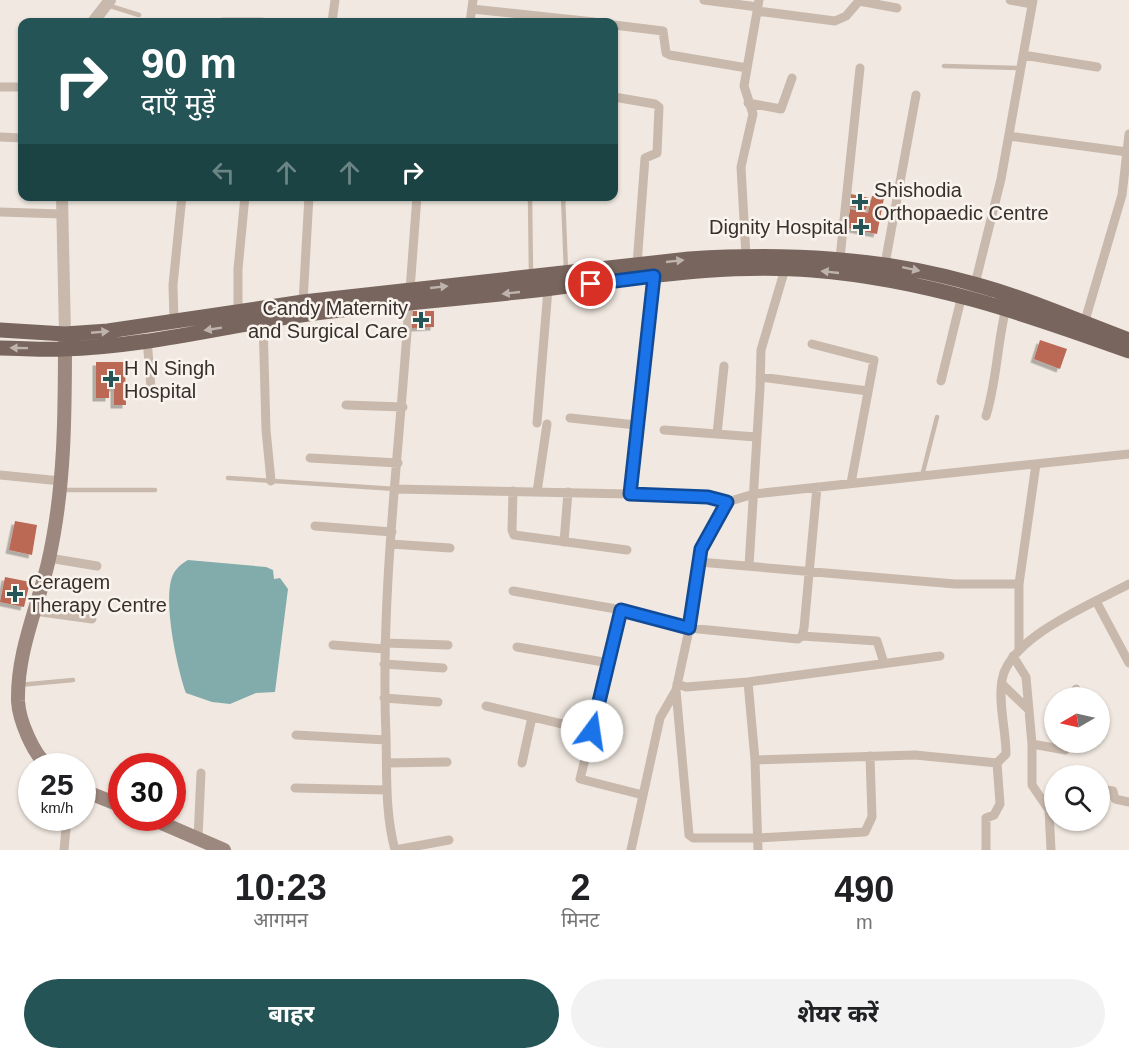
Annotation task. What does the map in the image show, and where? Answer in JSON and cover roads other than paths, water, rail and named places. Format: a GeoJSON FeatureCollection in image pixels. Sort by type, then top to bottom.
{"type":"FeatureCollection","features":[{"type":"Feature","properties":{"kind":"main road"},"geometry":{"type":"LineString","coordinates":[[0,348],[65,342],[147,339],[566,273],[746,256],[840,258],[885,264],[975,284],[1129,340]]}},
{"type":"Feature","properties":{"kind":"main road"},"geometry":{"type":"LineString","coordinates":[[0,330],[65,342],[238,310],[303,302],[548,289],[654,276],[739,269],[785,269],[866,275],[962,294],[1129,351]]}},
{"type":"Feature","properties":{"kind":"main road"},"geometry":{"type":"LineString","coordinates":[[39,753],[28,737],[18,703],[19,685],[22,656],[49,558],[61,485],[65,342]]}},
{"type":"Feature","properties":{"kind":"main road"},"geometry":{"type":"LineString","coordinates":[[181,831],[224,850]]}},
{"type":"Feature","properties":{"kind":"street"},"geometry":{"type":"LineString","coordinates":[[333,18],[335,0]]}},
{"type":"Feature","properties":{"kind":"street"},"geometry":{"type":"LineString","coordinates":[[704,0],[758,6],[836,21],[846,16],[859,1],[897,8]]}},
{"type":"Feature","properties":{"kind":"street"},"geometry":{"type":"LineString","coordinates":[[975,284],[1009,136],[1033,2],[1010,0]]}},
{"type":"Feature","properties":{"kind":"street"},"geometry":{"type":"LineString","coordinates":[[96,18],[108,2]]}},
{"type":"Feature","properties":{"kind":"street"},"geometry":{"type":"LineString","coordinates":[[472,5],[565,18]]}},
{"type":"Feature","properties":{"kind":"street"},"geometry":{"type":"LineString","coordinates":[[746,256],[741,167],[753,114],[744,93],[758,6]]}},
{"type":"Feature","properties":{"kind":"street"},"geometry":{"type":"LineString","coordinates":[[618,25],[663,31],[666,53],[670,55],[747,68]]}},
{"type":"Feature","properties":{"kind":"street"},"geometry":{"type":"LineString","coordinates":[[1023,56],[1097,67]]}},
{"type":"Feature","properties":{"kind":"street"},"geometry":{"type":"LineString","coordinates":[[840,258],[860,68]]}},
{"type":"Feature","properties":{"kind":"street"},"geometry":{"type":"LineString","coordinates":[[748,103],[781,109],[792,78]]}},
{"type":"Feature","properties":{"kind":"street"},"geometry":{"type":"LineString","coordinates":[[0,87],[18,87]]}},
{"type":"Feature","properties":{"kind":"street"},"geometry":{"type":"LineString","coordinates":[[885,264],[916,95]]}},
{"type":"Feature","properties":{"kind":"street"},"geometry":{"type":"LineString","coordinates":[[618,98],[655,104],[659,107],[661,115],[657,151],[645,158],[638,265]]}},
{"type":"Feature","properties":{"kind":"street"},"geometry":{"type":"LineString","coordinates":[[1084,324],[1122,195],[1129,135]]}},
{"type":"Feature","properties":{"kind":"street"},"geometry":{"type":"LineString","coordinates":[[1009,136],[1127,152]]}},
{"type":"Feature","properties":{"kind":"street"},"geometry":{"type":"LineString","coordinates":[[0,137],[18,138]]}},
{"type":"Feature","properties":{"kind":"street"},"geometry":{"type":"LineString","coordinates":[[63,201],[65,342]]}},
{"type":"Feature","properties":{"kind":"street"},"geometry":{"type":"LineString","coordinates":[[174,322],[173,285],[181,201]]}},
{"type":"Feature","properties":{"kind":"street"},"geometry":{"type":"LineString","coordinates":[[238,310],[238,269],[245,201]]}},
{"type":"Feature","properties":{"kind":"street"},"geometry":{"type":"LineString","coordinates":[[303,302],[309,201]]}},
{"type":"Feature","properties":{"kind":"street"},"geometry":{"type":"LineString","coordinates":[[417,201],[384,664],[388,825],[395,850],[449,840]]}},
{"type":"Feature","properties":{"kind":"street"},"geometry":{"type":"LineString","coordinates":[[0,212],[62,214]]}},
{"type":"Feature","properties":{"kind":"street"},"geometry":{"type":"LineString","coordinates":[[749,566],[761,350],[785,269]]}},
{"type":"Feature","properties":{"kind":"street"},"geometry":{"type":"LineString","coordinates":[[630,494],[654,276]]}},
{"type":"Feature","properties":{"kind":"street"},"geometry":{"type":"LineString","coordinates":[[537,492],[548,289]]}},
{"type":"Feature","properties":{"kind":"street"},"geometry":{"type":"LineString","coordinates":[[941,381],[962,294]]}},
{"type":"Feature","properties":{"kind":"street"},"geometry":{"type":"LineString","coordinates":[[986,416],[995,387],[997,344],[1006,308]]}},
{"type":"Feature","properties":{"kind":"street"},"geometry":{"type":"LineString","coordinates":[[263,321],[266,430],[271,481]]}},
{"type":"Feature","properties":{"kind":"street"},"geometry":{"type":"LineString","coordinates":[[147,339],[151,388]]}},
{"type":"Feature","properties":{"kind":"street"},"geometry":{"type":"LineString","coordinates":[[812,344],[874,359],[851,483]]}},
{"type":"Feature","properties":{"kind":"street"},"geometry":{"type":"LineString","coordinates":[[717,434],[724,366]]}},
{"type":"Feature","properties":{"kind":"street"},"geometry":{"type":"LineString","coordinates":[[760,377],[868,391]]}},
{"type":"Feature","properties":{"kind":"street"},"geometry":{"type":"LineString","coordinates":[[346,405],[403,406]]}},
{"type":"Feature","properties":{"kind":"street"},"geometry":{"type":"LineString","coordinates":[[570,418],[636,425]]}},
{"type":"Feature","properties":{"kind":"street"},"geometry":{"type":"LineString","coordinates":[[664,430],[756,437]]}},
{"type":"Feature","properties":{"kind":"street"},"geometry":{"type":"LineString","coordinates":[[396,489],[708,497],[727,502],[754,494],[1129,454]]}},
{"type":"Feature","properties":{"kind":"street"},"geometry":{"type":"LineString","coordinates":[[310,458],[398,463]]}},
{"type":"Feature","properties":{"kind":"street"},"geometry":{"type":"LineString","coordinates":[[755,760],[915,754],[997,762],[1006,754],[1002,684],[1016,653],[1019,584],[1036,464]]}},
{"type":"Feature","properties":{"kind":"street"},"geometry":{"type":"LineString","coordinates":[[0,475],[61,485]]}},
{"type":"Feature","properties":{"kind":"street"},"geometry":{"type":"LineString","coordinates":[[802,636],[817,487]]}},
{"type":"Feature","properties":{"kind":"street"},"geometry":{"type":"LineString","coordinates":[[513,491],[512,530],[514,535],[627,550]]}},
{"type":"Feature","properties":{"kind":"street"},"geometry":{"type":"LineString","coordinates":[[564,542],[568,492]]}},
{"type":"Feature","properties":{"kind":"street"},"geometry":{"type":"LineString","coordinates":[[631,850],[660,718],[676,687],[689,628],[701,549],[727,502]]}},
{"type":"Feature","properties":{"kind":"street"},"geometry":{"type":"LineString","coordinates":[[315,526],[392,532]]}},
{"type":"Feature","properties":{"kind":"street"},"geometry":{"type":"LineString","coordinates":[[391,544],[450,548]]}},
{"type":"Feature","properties":{"kind":"street"},"geometry":{"type":"LineString","coordinates":[[49,558],[97,566]]}},
{"type":"Feature","properties":{"kind":"street"},"geometry":{"type":"LineString","coordinates":[[699,562],[955,584],[1019,584]]}},
{"type":"Feature","properties":{"kind":"street"},"geometry":{"type":"LineString","coordinates":[[1016,653],[1032,638],[1129,584]]}},
{"type":"Feature","properties":{"kind":"street"},"geometry":{"type":"LineString","coordinates":[[513,591],[621,610],[689,628],[798,639],[802,636],[877,641],[884,663]]}},
{"type":"Feature","properties":{"kind":"street"},"geometry":{"type":"LineString","coordinates":[[1096,601],[1129,663]]}},
{"type":"Feature","properties":{"kind":"street"},"geometry":{"type":"LineString","coordinates":[[621,610],[580,779],[643,795]]}},
{"type":"Feature","properties":{"kind":"street"},"geometry":{"type":"LineString","coordinates":[[34,611],[92,619]]}},
{"type":"Feature","properties":{"kind":"street"},"geometry":{"type":"LineString","coordinates":[[333,645],[448,645]]}},
{"type":"Feature","properties":{"kind":"street"},"geometry":{"type":"LineString","coordinates":[[517,647],[609,663]]}},
{"type":"Feature","properties":{"kind":"street"},"geometry":{"type":"LineString","coordinates":[[1016,653],[1026,677],[1032,744],[1032,789],[1044,802]]}},
{"type":"Feature","properties":{"kind":"street"},"geometry":{"type":"LineString","coordinates":[[676,687],[748,682],[940,656]]}},
{"type":"Feature","properties":{"kind":"street"},"geometry":{"type":"LineString","coordinates":[[384,664],[443,668]]}},
{"type":"Feature","properties":{"kind":"street"},"geometry":{"type":"LineString","coordinates":[[748,682],[755,760],[758,850]]}},
{"type":"Feature","properties":{"kind":"street"},"geometry":{"type":"LineString","coordinates":[[1002,684],[1029,711]]}},
{"type":"Feature","properties":{"kind":"street"},"geometry":{"type":"LineString","coordinates":[[676,687],[689,835],[693,838],[758,838],[865,832],[872,816],[870,756]]}},
{"type":"Feature","properties":{"kind":"street"},"geometry":{"type":"LineString","coordinates":[[384,698],[438,702]]}},
{"type":"Feature","properties":{"kind":"street"},"geometry":{"type":"LineString","coordinates":[[486,706],[592,731]]}},
{"type":"Feature","properties":{"kind":"street"},"geometry":{"type":"LineString","coordinates":[[522,764],[532,717]]}},
{"type":"Feature","properties":{"kind":"street"},"geometry":{"type":"LineString","coordinates":[[296,735],[386,740]]}},
{"type":"Feature","properties":{"kind":"street"},"geometry":{"type":"LineString","coordinates":[[1032,744],[1044,746]]}},
{"type":"Feature","properties":{"kind":"street"},"geometry":{"type":"LineString","coordinates":[[387,764],[447,762]]}},
{"type":"Feature","properties":{"kind":"street"},"geometry":{"type":"LineString","coordinates":[[986,850],[986,818],[994,815],[1000,804],[997,762]]}},
{"type":"Feature","properties":{"kind":"street"},"geometry":{"type":"LineString","coordinates":[[198,838],[201,774]]}},
{"type":"Feature","properties":{"kind":"street"},"geometry":{"type":"LineString","coordinates":[[295,789],[387,790]]}},
{"type":"Feature","properties":{"kind":"street"},"geometry":{"type":"LineString","coordinates":[[1110,790],[1115,799],[1129,802]]}},
{"type":"Feature","properties":{"kind":"street"},"geometry":{"type":"LineString","coordinates":[[64,850],[66,831]]}},
{"type":"Feature","properties":{"kind":"street"},"geometry":{"type":"LineString","coordinates":[[1050,831],[1051,850]]}},
{"type":"Feature","properties":{"kind":"lane"},"geometry":{"type":"LineString","coordinates":[[108,2],[139,15]]}},
{"type":"Feature","properties":{"kind":"lane"},"geometry":{"type":"LineString","coordinates":[[944,66],[1021,69]]}},
{"type":"Feature","properties":{"kind":"lane"},"geometry":{"type":"LineString","coordinates":[[530,201],[531,278]]}},
{"type":"Feature","properties":{"kind":"lane"},"geometry":{"type":"LineString","coordinates":[[563,201],[566,273]]}},
{"type":"Feature","properties":{"kind":"lane"},"geometry":{"type":"LineString","coordinates":[[922,476],[937,417]]}},
{"type":"Feature","properties":{"kind":"lane"},"geometry":{"type":"LineString","coordinates":[[228,478],[396,489]]}},
{"type":"Feature","properties":{"kind":"lane"},"geometry":{"type":"LineString","coordinates":[[61,485],[154,490]]}},
{"type":"Feature","properties":{"kind":"lane"},"geometry":{"type":"LineString","coordinates":[[19,685],[73,680]]}},
{"type":"Feature","properties":{"kind":"water"},"geometry":{"type":"Polygon","coordinates":[[[188,560],[266,567],[273,570],[274,579],[280,578],[288,589],[275,692],[256,693],[230,704],[212,702],[186,693],[175,652],[169,602],[173,574],[188,560]]]}},
{"type":"Feature","properties":{"kind":"place","name":"Shishodia Orthopaedic Centre"},"geometry":{"type":"Point","coordinates":[860,202]}},
{"type":"Feature","properties":{"kind":"place","name":"Dignity Hospital"},"geometry":{"type":"Point","coordinates":[861,227]}},
{"type":"Feature","properties":{"kind":"place","name":"Candy Maternity and Surgical Care"},"geometry":{"type":"Point","coordinates":[421,320]}},
{"type":"Feature","properties":{"kind":"place","name":"H N Singh Hospital"},"geometry":{"type":"Point","coordinates":[111,379]}},
{"type":"Feature","properties":{"kind":"place","name":"Ceragem Therapy Centre"},"geometry":{"type":"Point","coordinates":[15,594]}}]}
